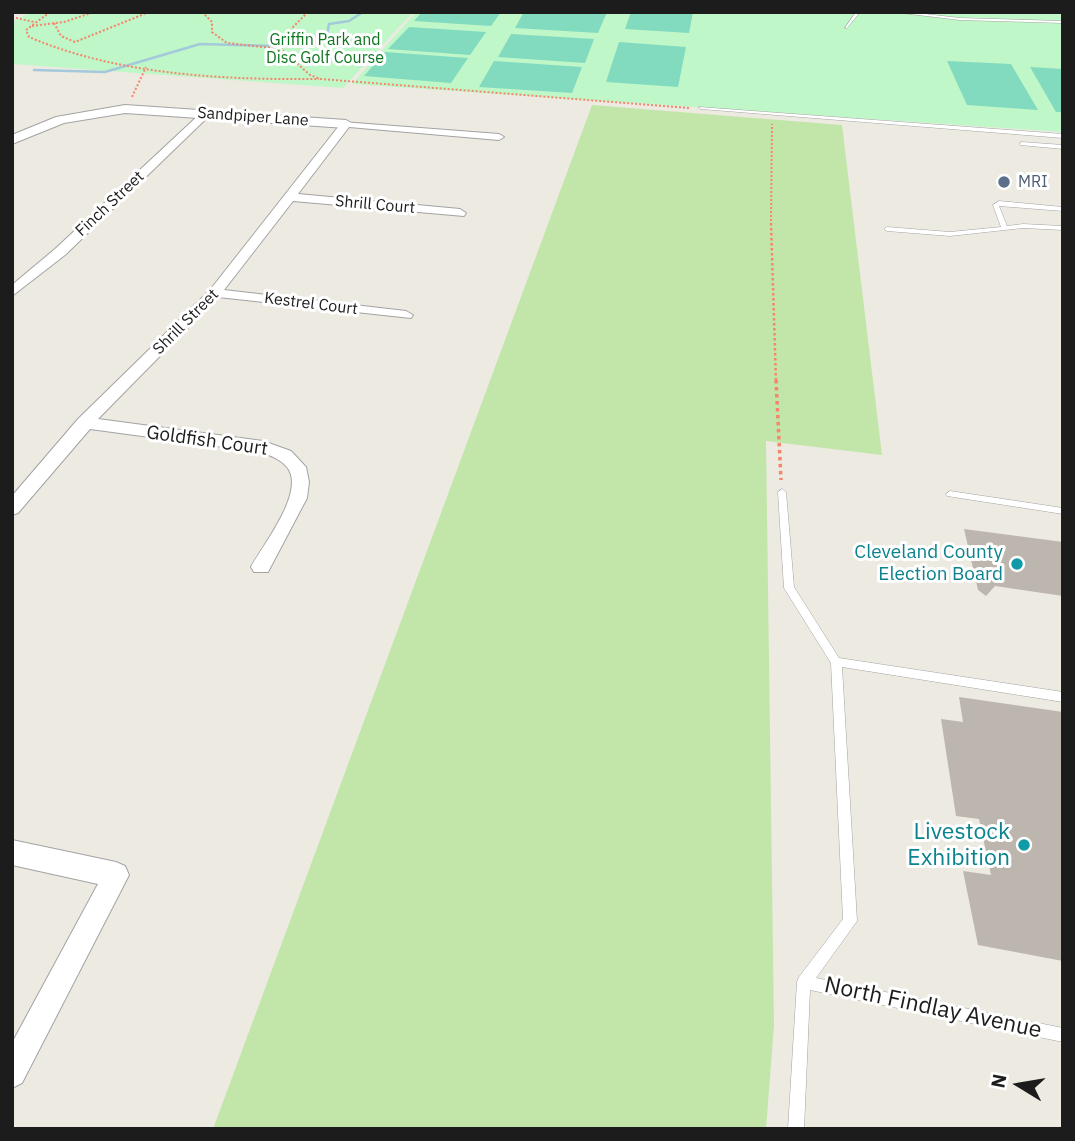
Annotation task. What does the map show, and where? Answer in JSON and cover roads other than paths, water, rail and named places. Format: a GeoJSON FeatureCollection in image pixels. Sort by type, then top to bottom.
{"type":"FeatureCollection","features":[{"type":"Feature","properties":{"kind":"street","name":"Sandpiper Lane"},"geometry":{"type":"LineString","coordinates":[[12,140],[68,118],[125,109],[499,137]]}},
{"type":"Feature","properties":{"kind":"street","name":"Finch Street"},"geometry":{"type":"LineString","coordinates":[[12,292],[60,252],[206,114]]}},
{"type":"Feature","properties":{"kind":"street","name":"Shrill Street"},"geometry":{"type":"LineString","coordinates":[[12,508],[84,423],[215,293],[346,124]]}},
{"type":"Feature","properties":{"kind":"street","name":"Shrill Court"},"geometry":{"type":"LineString","coordinates":[[289,197],[460,213]]}},
{"type":"Feature","properties":{"kind":"street","name":"Kestrel Court"},"geometry":{"type":"LineString","coordinates":[[215,293],[406,315]]}},
{"type":"Feature","properties":{"kind":"street","name":"Goldfish Court"},"geometry":{"type":"LineString","coordinates":[[84,423],[263,447],[290,458],[301,472],[302,489],[261,567]]}},
{"type":"Feature","properties":{"kind":"street"},"geometry":{"type":"LineString","coordinates":[[12,852],[116,874],[12,1073]]}},
{"type":"Feature","properties":{"kind":"lane"},"geometry":{"type":"LineString","coordinates":[[846,27],[858,12]]}},
{"type":"Feature","properties":{"kind":"lane"},"geometry":{"type":"LineString","coordinates":[[895,12],[979,20],[1063,20]]}},
{"type":"Feature","properties":{"kind":"lane"},"geometry":{"type":"LineString","coordinates":[[928,12],[974,16],[1030,14],[1063,20]]}},
{"type":"Feature","properties":{"kind":"lane"},"geometry":{"type":"LineString","coordinates":[[974,16],[979,20]]}},
{"type":"Feature","properties":{"kind":"lane"},"geometry":{"type":"LineString","coordinates":[[701,108],[1063,136]]}},
{"type":"Feature","properties":{"kind":"lane"},"geometry":{"type":"LineString","coordinates":[[1022,144],[1063,147]]}},
{"type":"Feature","properties":{"kind":"lane"},"geometry":{"type":"LineString","coordinates":[[1005,228],[996,205],[999,203],[1063,209]]}},
{"type":"Feature","properties":{"kind":"lane"},"geometry":{"type":"LineString","coordinates":[[887,229],[950,234],[1005,228],[1063,228]]}},
{"type":"Feature","properties":{"kind":"lane"},"geometry":{"type":"LineString","coordinates":[[782,492],[789,588],[836,662],[850,921],[804,982],[796,1129]]}},
{"type":"Feature","properties":{"kind":"lane"},"geometry":{"type":"LineString","coordinates":[[950,494],[1063,511]]}},
{"type":"Feature","properties":{"kind":"lane"},"geometry":{"type":"LineString","coordinates":[[836,662],[1063,697]]}},
{"type":"Feature","properties":{"kind":"lane","name":"North Findlay Avenue"},"geometry":{"type":"LineString","coordinates":[[804,982],[1063,1035]]}},
{"type":"Feature","properties":{"kind":"waterway"},"geometry":{"type":"LineString","coordinates":[[34,70],[105,72],[200,44],[274,46],[333,40],[327,35],[329,24],[349,21],[363,12]]}},
{"type":"Feature","properties":{"kind":"place","name":"MRI"},"geometry":{"type":"Point","coordinates":[1004,182]}},
{"type":"Feature","properties":{"kind":"place","name":"Cleveland County Election Board"},"geometry":{"type":"Point","coordinates":[1017,564]}},
{"type":"Feature","properties":{"kind":"place","name":"Livestock Exhibition"},"geometry":{"type":"Point","coordinates":[1024,845]}},
{"type":"Feature","properties":{"kind":"park label","name":"Griffin Park and Disc Golf Course"},"geometry":{"type":"Point","coordinates":[325,49]}}]}
